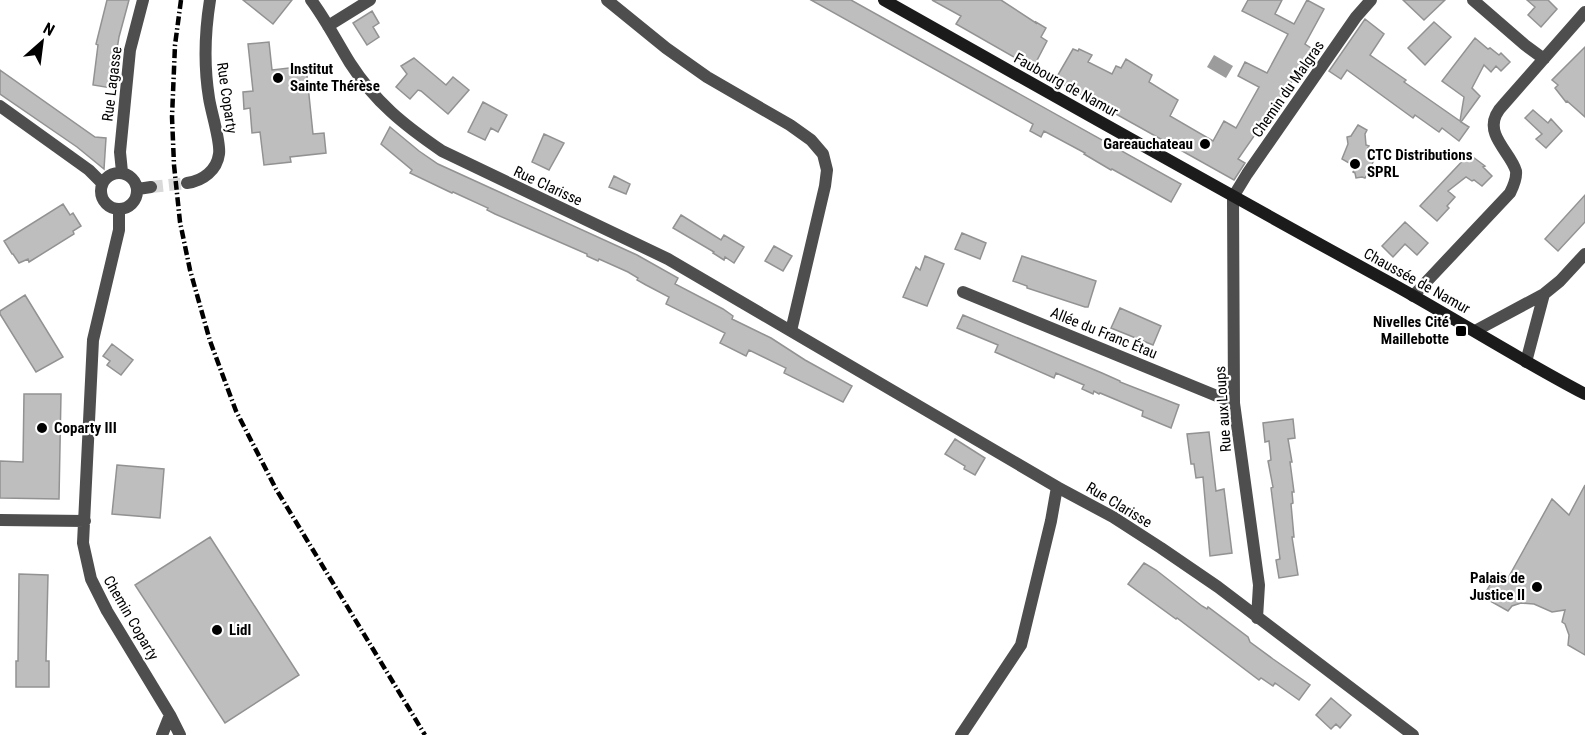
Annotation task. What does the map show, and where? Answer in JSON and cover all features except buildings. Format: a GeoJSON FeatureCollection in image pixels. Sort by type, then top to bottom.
{"type":"FeatureCollection","features":[{"type":"Feature","properties":{"kind":"street","name":"Rue Lagasse"},"geometry":{"type":"LineString","coordinates":[[122,172],[120,152],[130,50],[143,0]]}},
{"type":"Feature","properties":{"kind":"street","name":"Rue Coparty"},"geometry":{"type":"LineString","coordinates":[[187,183],[204,177],[213,170],[219,154],[209,97],[206,51],[210,0]]}},
{"type":"Feature","properties":{"kind":"street","name":"Rue Clarisse"},"geometry":{"type":"LineString","coordinates":[[311,0],[351,64],[387,110],[442,151],[668,259],[1057,487],[1113,517],[1218,587],[1413,735]]}},
{"type":"Feature","properties":{"kind":"street"},"geometry":{"type":"LineString","coordinates":[[328,26],[370,0]]}},
{"type":"Feature","properties":{"kind":"street"},"geometry":{"type":"LineString","coordinates":[[608,0],[666,48],[707,77],[790,125],[812,140],[823,154],[827,170],[825,186],[791,331]]}},
{"type":"Feature","properties":{"kind":"street","name":"Faubourg de Namur"},"geometry":{"type":"LineString","coordinates":[[884,0],[1233,196]]}},
{"type":"Feature","properties":{"kind":"street","name":"Chemin du Malgras"},"geometry":{"type":"LineString","coordinates":[[1233,196],[1356,17],[1371,0]]}},
{"type":"Feature","properties":{"kind":"street"},"geometry":{"type":"LineString","coordinates":[[1473,0],[1544,59]]}},
{"type":"Feature","properties":{"kind":"street"},"geometry":{"type":"LineString","coordinates":[[1413,296],[1510,193],[1514,186],[1516,173],[1498,139],[1494,126],[1495,117],[1585,12]]}},
{"type":"Feature","properties":{"kind":"street"},"geometry":{"type":"LineString","coordinates":[[0,106],[89,170],[102,183]]}},
{"type":"Feature","properties":{"kind":"street"},"geometry":{"type":"LineString","coordinates":[[122,172],[144,188],[131,205],[119,209],[108,206],[101,195],[102,183],[110,174],[122,172]]}},
{"type":"Feature","properties":{"kind":"street","name":"Chaussée de Namur"},"geometry":{"type":"LineString","coordinates":[[1233,196],[1585,393]]}},
{"type":"Feature","properties":{"kind":"street","name":"Rue aux Loups"},"geometry":{"type":"LineString","coordinates":[[1233,196],[1234,403],[1259,585],[1257,618]]}},
{"type":"Feature","properties":{"kind":"street","name":"Chemin Coparty"},"geometry":{"type":"LineString","coordinates":[[119,209],[119,230],[93,340],[83,543],[91,579],[107,611],[180,735]]}},
{"type":"Feature","properties":{"kind":"street"},"geometry":{"type":"LineString","coordinates":[[1475,331],[1544,294],[1560,281],[1585,254]]}},
{"type":"Feature","properties":{"kind":"street","name":"Allée du Franc Étau"},"geometry":{"type":"LineString","coordinates":[[963,292],[1234,403]]}},
{"type":"Feature","properties":{"kind":"street"},"geometry":{"type":"LineString","coordinates":[[1526,362],[1544,294]]}},
{"type":"Feature","properties":{"kind":"street"},"geometry":{"type":"LineString","coordinates":[[961,735],[1022,645],[1057,487]]}},
{"type":"Feature","properties":{"kind":"street"},"geometry":{"type":"LineString","coordinates":[[0,520],[85,521]]}},
{"type":"Feature","properties":{"kind":"street"},"geometry":{"type":"LineString","coordinates":[[162,735],[170,715]]}},
{"type":"Feature","properties":{"kind":"shaded area"},"geometry":{"type":"Polygon","coordinates":[[[1214,55],[1233,66],[1226,78],[1207,67],[1214,55]]]}},
{"type":"Feature","properties":{"kind":"tunnel"},"geometry":{"type":"LineString","coordinates":[[151,187],[187,183]]}},
{"type":"Feature","properties":{"kind":"railway"},"geometry":{"type":"LineString","coordinates":[[181,0],[175,45],[172,117],[174,165],[180,222],[190,270],[210,341],[236,411],[276,489],[425,735]]}},
{"type":"Feature","properties":{"kind":"place","name":"Institut Sainte Thérèse"},"geometry":{"type":"Point","coordinates":[278,78]}},
{"type":"Feature","properties":{"kind":"place","name":"Gareauchateau"},"geometry":{"type":"Point","coordinates":[1205,144]}},
{"type":"Feature","properties":{"kind":"place","name":"CTC Distributions SPRL"},"geometry":{"type":"Point","coordinates":[1355,164]}},
{"type":"Feature","properties":{"kind":"place","name":"Nivelles Cité Maillebotte"},"geometry":{"type":"Point","coordinates":[1461,331]}},
{"type":"Feature","properties":{"kind":"place","name":"Coparty III"},"geometry":{"type":"Point","coordinates":[42,428]}},
{"type":"Feature","properties":{"kind":"place","name":"Palais de Justice II"},"geometry":{"type":"Point","coordinates":[1537,587]}},
{"type":"Feature","properties":{"kind":"place","name":"Lidl"},"geometry":{"type":"Point","coordinates":[217,630]}}]}
